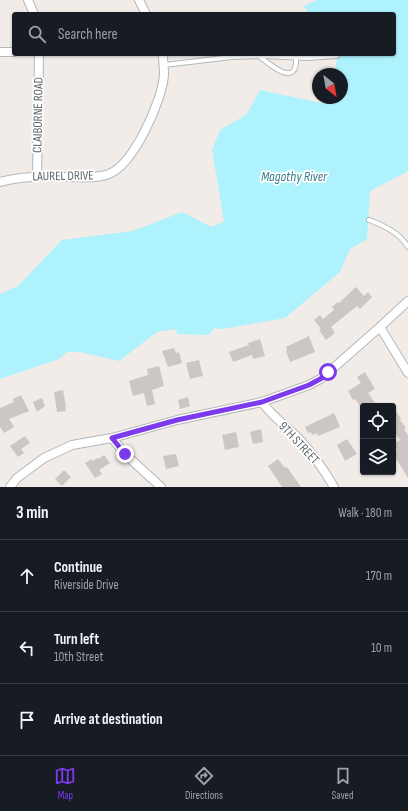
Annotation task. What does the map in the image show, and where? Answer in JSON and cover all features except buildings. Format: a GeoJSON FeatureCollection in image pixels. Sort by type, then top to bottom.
{"type":"FeatureCollection","features":[{"type":"Feature","properties":{"kind":"street"},"geometry":{"type":"LineString","coordinates":[[28,0],[33,12]]}},
{"type":"Feature","properties":{"kind":"street"},"geometry":{"type":"LineString","coordinates":[[139,0],[145,12]]}},
{"type":"Feature","properties":{"kind":"street"},"geometry":{"type":"LineString","coordinates":[[0,52],[12,52]]}},
{"type":"Feature","properties":{"kind":"street","name":"CLAIBORNE ROAD"},"geometry":{"type":"LineString","coordinates":[[37,176],[39,56]]}},
{"type":"Feature","properties":{"kind":"street","name":"LAUREL DRIVE"},"geometry":{"type":"LineString","coordinates":[[0,182],[15,178],[37,176],[98,176],[109,173],[118,167],[129,156],[139,141],[154,110],[161,91],[164,75],[163,56]]}},
{"type":"Feature","properties":{"kind":"street"},"geometry":{"type":"LineString","coordinates":[[10,487],[17,478],[44,458],[72,445],[112,438],[177,420],[262,402],[309,385],[322,378],[408,301]]}},
{"type":"Feature","properties":{"kind":"street"},"geometry":{"type":"LineString","coordinates":[[380,327],[408,373]]}},
{"type":"Feature","properties":{"kind":"street","name":"9TH STREET"},"geometry":{"type":"LineString","coordinates":[[262,402],[268,411],[299,438],[318,461],[334,487]]}},
{"type":"Feature","properties":{"kind":"street"},"geometry":{"type":"LineString","coordinates":[[112,438],[125,454],[162,487]]}},
{"type":"Feature","properties":{"kind":"lane"},"geometry":{"type":"LineString","coordinates":[[163,65],[232,56],[337,56]]}},
{"type":"Feature","properties":{"kind":"lane"},"geometry":{"type":"LineString","coordinates":[[259,56],[277,70],[286,73],[291,73],[295,70],[296,57]]}},
{"type":"Feature","properties":{"kind":"lane"},"geometry":{"type":"LineString","coordinates":[[368,220],[381,224],[393,232],[400,237],[408,247]]}},
{"type":"Feature","properties":{"kind":"water","name":"Magothy River"},"geometry":{"type":"Polygon","coordinates":[[[317,0],[408,0],[408,170],[370,191],[367,239],[350,249],[340,272],[285,318],[223,329],[214,328],[209,335],[177,334],[176,329],[157,332],[119,361],[80,352],[67,352],[59,359],[0,379],[0,294],[18,286],[62,240],[133,231],[182,212],[211,227],[224,222],[212,150],[220,130],[246,115],[260,90],[312,101],[312,104],[348,104],[348,68],[336,68],[337,56],[396,56],[396,12],[308,12],[304,6],[317,0]]]}},
{"type":"Feature","properties":{"kind":"route"},"geometry":{"type":"LineString","coordinates":[[125,454],[112,438],[177,420],[262,402],[309,385],[322,378],[328,372]]}}]}
